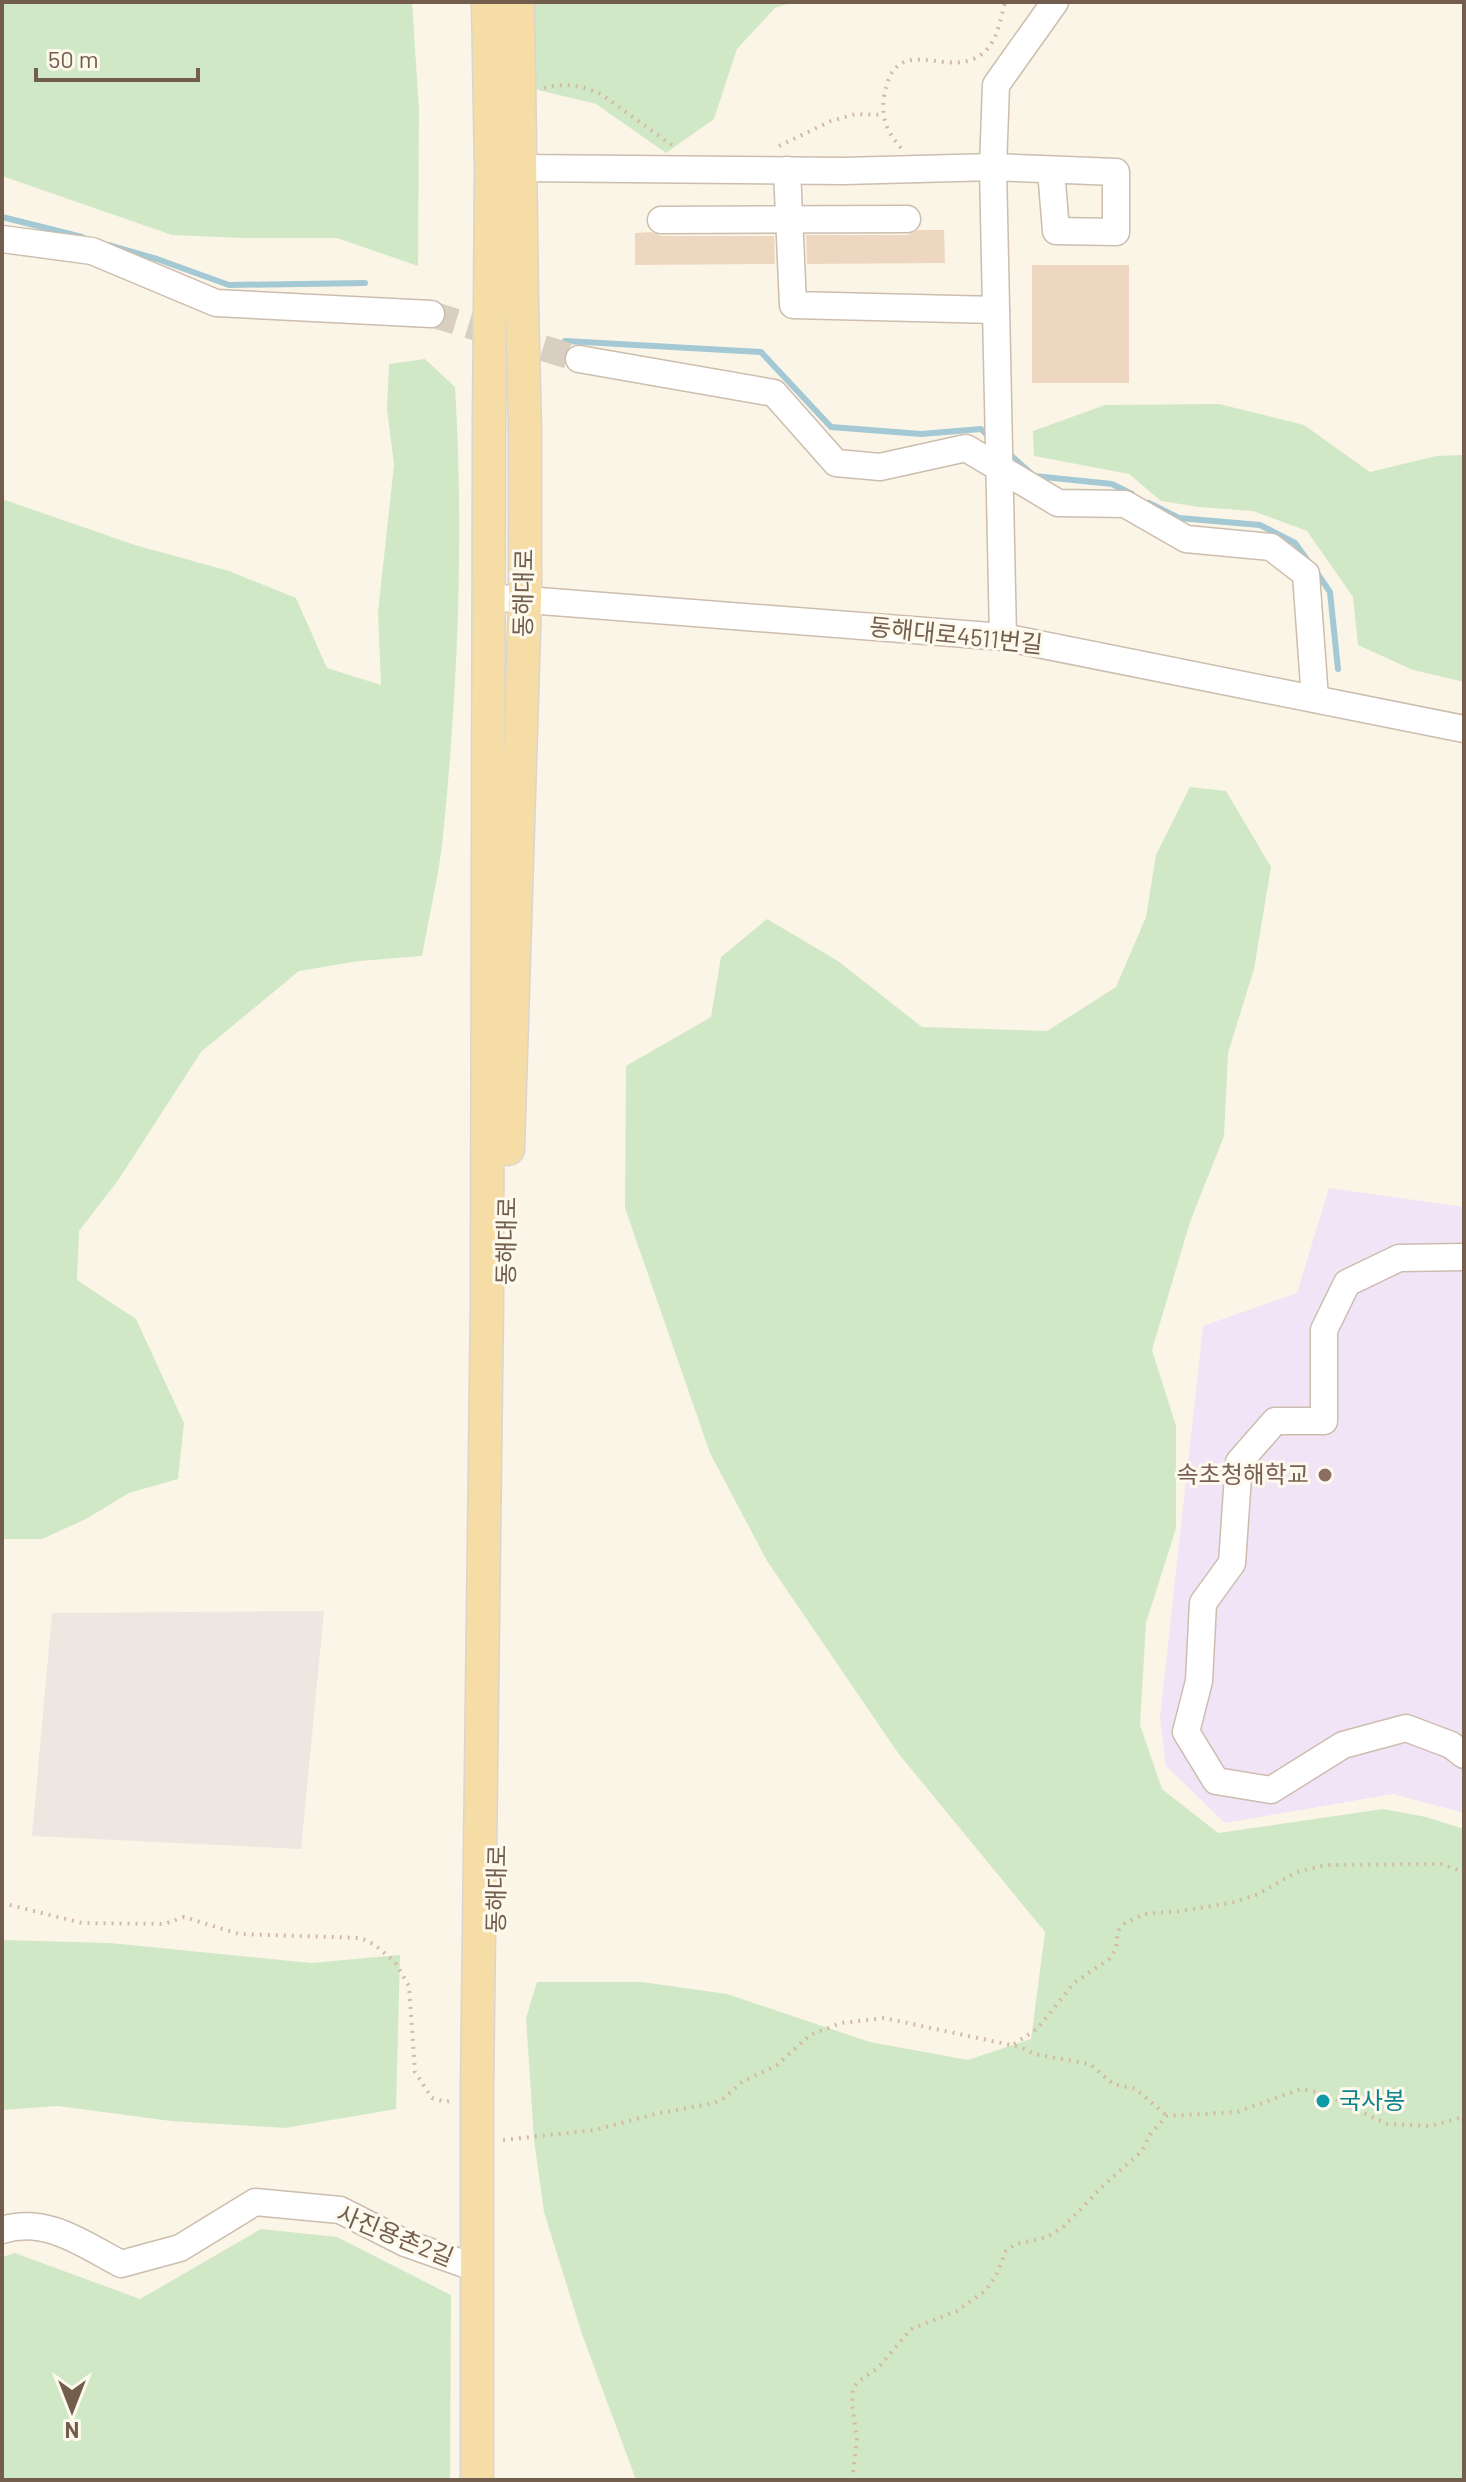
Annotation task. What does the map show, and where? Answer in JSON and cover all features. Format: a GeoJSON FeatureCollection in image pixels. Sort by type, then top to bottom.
{"type":"FeatureCollection","features":[{"type":"Feature","properties":{"kind":"main road","name":"동해대로"},"geometry":{"type":"LineString","coordinates":[[477,2480],[477,2088],[487,1302],[491,169],[488,2]]}},
{"type":"Feature","properties":{"kind":"main road","name":"동해대로"},"geometry":{"type":"LineString","coordinates":[[491,2480],[490,2279],[508,1157],[525,599],[518,2]]}},
{"type":"Feature","properties":{"kind":"street"},"geometry":{"type":"LineString","coordinates":[[1003,637],[993,167],[996,85],[1055,2]]}},
{"type":"Feature","properties":{"kind":"street"},"geometry":{"type":"LineString","coordinates":[[781,159],[789,221],[793,305],[996,310]]}},
{"type":"Feature","properties":{"kind":"street"},"geometry":{"type":"LineString","coordinates":[[520,168],[781,159],[844,171],[993,167],[1051,170]]}},
{"type":"Feature","properties":{"kind":"street"},"geometry":{"type":"LineString","coordinates":[[661,220],[907,219]]}},
{"type":"Feature","properties":{"kind":"street"},"geometry":{"type":"LineString","coordinates":[[2,239],[92,251],[216,303],[431,314]]}},
{"type":"Feature","properties":{"kind":"street"},"geometry":{"type":"LineString","coordinates":[[579,359],[774,393],[836,463],[880,467],[966,448],[1058,503],[1125,504],[1186,539],[1271,547],[1306,574],[1315,699]]}},
{"type":"Feature","properties":{"kind":"street","name":"동해대로4511번길"},"geometry":{"type":"LineString","coordinates":[[488,597],[1003,637],[1464,729]]}},
{"type":"Feature","properties":{"kind":"street"},"geometry":{"type":"LineString","coordinates":[[1464,1257],[1399,1258],[1347,1283],[1324,1330],[1324,1421],[1275,1421],[1239,1462],[1232,1563],[1203,1603],[1199,1681],[1186,1732],[1216,1781],[1271,1790],[1343,1745],[1406,1728],[1451,1745],[1464,1755]]}},
{"type":"Feature","properties":{"kind":"street","name":"사진용촌2길"},"geometry":{"type":"LineString","coordinates":[[2,2230],[16,2225],[55,2228],[121,2264],[180,2248],[255,2202],[340,2210],[405,2243],[476,2268]]}},
{"type":"Feature","properties":{"kind":"path"},"geometry":{"type":"LineString","coordinates":[[781,159],[831,121],[856,114],[882,115],[889,79],[906,61],[917,58],[960,63],[976,59],[995,41],[1005,2]]}},
{"type":"Feature","properties":{"kind":"path"},"geometry":{"type":"LineString","coordinates":[[520,103],[541,88],[553,85],[590,89],[674,147]]}},
{"type":"Feature","properties":{"kind":"path"},"geometry":{"type":"LineString","coordinates":[[1012,2045],[1037,2029],[1074,1983],[1109,1959],[1116,1949],[1118,1931],[1132,1919],[1235,1902],[1258,1894],[1297,1872],[1325,1865],[1441,1864],[1464,1872]]}},
{"type":"Feature","properties":{"kind":"path"},"geometry":{"type":"LineString","coordinates":[[2,1903],[82,1923],[164,1924],[184,1917],[239,1934],[361,1938],[386,1953],[401,1969],[409,1986],[415,2072],[432,2098],[446,2102],[477,2088]]}},
{"type":"Feature","properties":{"kind":"path"},"geometry":{"type":"LineString","coordinates":[[493,2141],[595,2130],[714,2103],[742,2082],[777,2065],[810,2035],[841,2023],[884,2018],[1012,2045],[1034,2054],[1090,2064],[1113,2084],[1136,2089],[1167,2116]]}},
{"type":"Feature","properties":{"kind":"path"},"geometry":{"type":"LineString","coordinates":[[852,2480],[857,2440],[853,2388],[859,2381],[878,2368],[911,2329],[957,2311],[986,2290],[996,2276],[1006,2251],[1016,2244],[1047,2237],[1063,2227],[1142,2151],[1151,2133],[1167,2116],[1237,2112],[1301,2089],[1322,2093],[1387,2124],[1430,2126],[1464,2117]]}},
{"type":"Feature","properties":{"kind":"shaded area","name":"속초청해학교"},"geometry":{"type":"Polygon","coordinates":[[[1329,1188],[1464,1207],[1464,1813],[1393,1794],[1225,1823],[1166,1766],[1160,1717],[1203,1326],[1297,1293],[1329,1188]]]}},
{"type":"Feature","properties":{"kind":"shaded area"},"geometry":{"type":"Polygon","coordinates":[[[324,1611],[301,1849],[32,1836],[52,1613],[324,1611]]]}},
{"type":"Feature","properties":{"kind":"green space"},"geometry":{"type":"Polygon","coordinates":[[[2,2],[412,2],[419,109],[418,266],[337,238],[172,235],[2,176],[2,2]]]}},
{"type":"Feature","properties":{"kind":"green space"},"geometry":{"type":"Polygon","coordinates":[[[531,2],[793,2],[775,8],[737,49],[714,119],[666,153],[596,104],[530,88],[531,2]]]}},
{"type":"Feature","properties":{"kind":"green space"},"geometry":{"type":"Polygon","coordinates":[[[425,359],[455,387],[459,555],[456,667],[443,836],[422,956],[359,961],[299,971],[201,1052],[119,1179],[79,1231],[77,1280],[136,1319],[184,1423],[178,1479],[129,1493],[86,1519],[42,1539],[2,1539],[2,499],[135,545],[229,571],[296,598],[327,668],[381,685],[378,612],[394,465],[387,409],[389,364],[425,359]]]}},
{"type":"Feature","properties":{"kind":"green space"},"geometry":{"type":"Polygon","coordinates":[[[1219,404],[1304,425],[1370,472],[1436,456],[1464,455],[1464,682],[1413,670],[1358,645],[1353,597],[1307,531],[1253,511],[1161,501],[1129,474],[1034,456],[1033,431],[1105,405],[1219,404]]]}},
{"type":"Feature","properties":{"kind":"green space"},"geometry":{"type":"Polygon","coordinates":[[[1190,787],[1226,791],[1271,867],[1254,969],[1228,1053],[1224,1136],[1190,1222],[1152,1350],[1176,1426],[1176,1528],[1146,1623],[1140,1725],[1162,1789],[1218,1833],[1383,1809],[1426,1817],[1464,1829],[1464,2480],[636,2480],[582,2334],[544,2212],[534,2140],[526,2018],[537,1982],[642,1982],[727,1994],[870,2042],[968,2060],[1031,2039],[1045,1932],[898,1753],[767,1561],[710,1453],[625,1208],[626,1066],[711,1017],[721,957],[767,919],[838,961],[922,1027],[1047,1031],[1116,987],[1146,917],[1156,855],[1190,787]]]}},
{"type":"Feature","properties":{"kind":"green space"},"geometry":{"type":"Polygon","coordinates":[[[2,1940],[110,1943],[311,1963],[400,1955],[396,2109],[285,2128],[171,2121],[58,2106],[2,2110],[2,1940]]]}},
{"type":"Feature","properties":{"kind":"green space"},"geometry":{"type":"Polygon","coordinates":[[[261,2229],[337,2237],[451,2295],[450,2480],[2,2480],[2,2257],[15,2253],[140,2299],[261,2229]]]}},
{"type":"Feature","properties":{"kind":"building"},"geometry":{"type":"Polygon","coordinates":[[[918,230],[944,230],[945,263],[807,264],[806,235],[907,235],[918,230]]]}},
{"type":"Feature","properties":{"kind":"building"},"geometry":{"type":"Polygon","coordinates":[[[652,232],[661,236],[774,236],[775,264],[635,265],[635,233],[652,232]]]}},
{"type":"Feature","properties":{"kind":"building"},"geometry":{"type":"Polygon","coordinates":[[[1032,265],[1129,265],[1129,383],[1032,383],[1032,265]]]}},
{"type":"Feature","properties":{"kind":"waterway"},"geometry":{"type":"LineString","coordinates":[[2,217],[82,237]]}},
{"type":"Feature","properties":{"kind":"waterway"},"geometry":{"type":"LineString","coordinates":[[108,245],[229,285],[365,283]]}},
{"type":"Feature","properties":{"kind":"waterway"},"geometry":{"type":"LineString","coordinates":[[565,341],[761,352],[831,427],[921,434],[981,429],[989,437]]}},
{"type":"Feature","properties":{"kind":"waterway"},"geometry":{"type":"LineString","coordinates":[[1007,452],[1034,476],[1112,484],[1132,494]]}},
{"type":"Feature","properties":{"kind":"waterway"},"geometry":{"type":"LineString","coordinates":[[1149,503],[1179,518],[1260,525],[1295,543],[1308,561]]}},
{"type":"Feature","properties":{"kind":"waterway"},"geometry":{"type":"LineString","coordinates":[[1315,570],[1330,592],[1338,669]]}},
{"type":"Feature","properties":{"kind":"tunnel"},"geometry":{"type":"LineString","coordinates":[[431,314],[579,359]]}},
{"type":"Feature","properties":{"kind":"place","name":"속초청해학교"},"geometry":{"type":"Point","coordinates":[1325,1475]}},
{"type":"Feature","properties":{"kind":"place","name":"국사봉"},"geometry":{"type":"Point","coordinates":[1323,2101]}}]}
